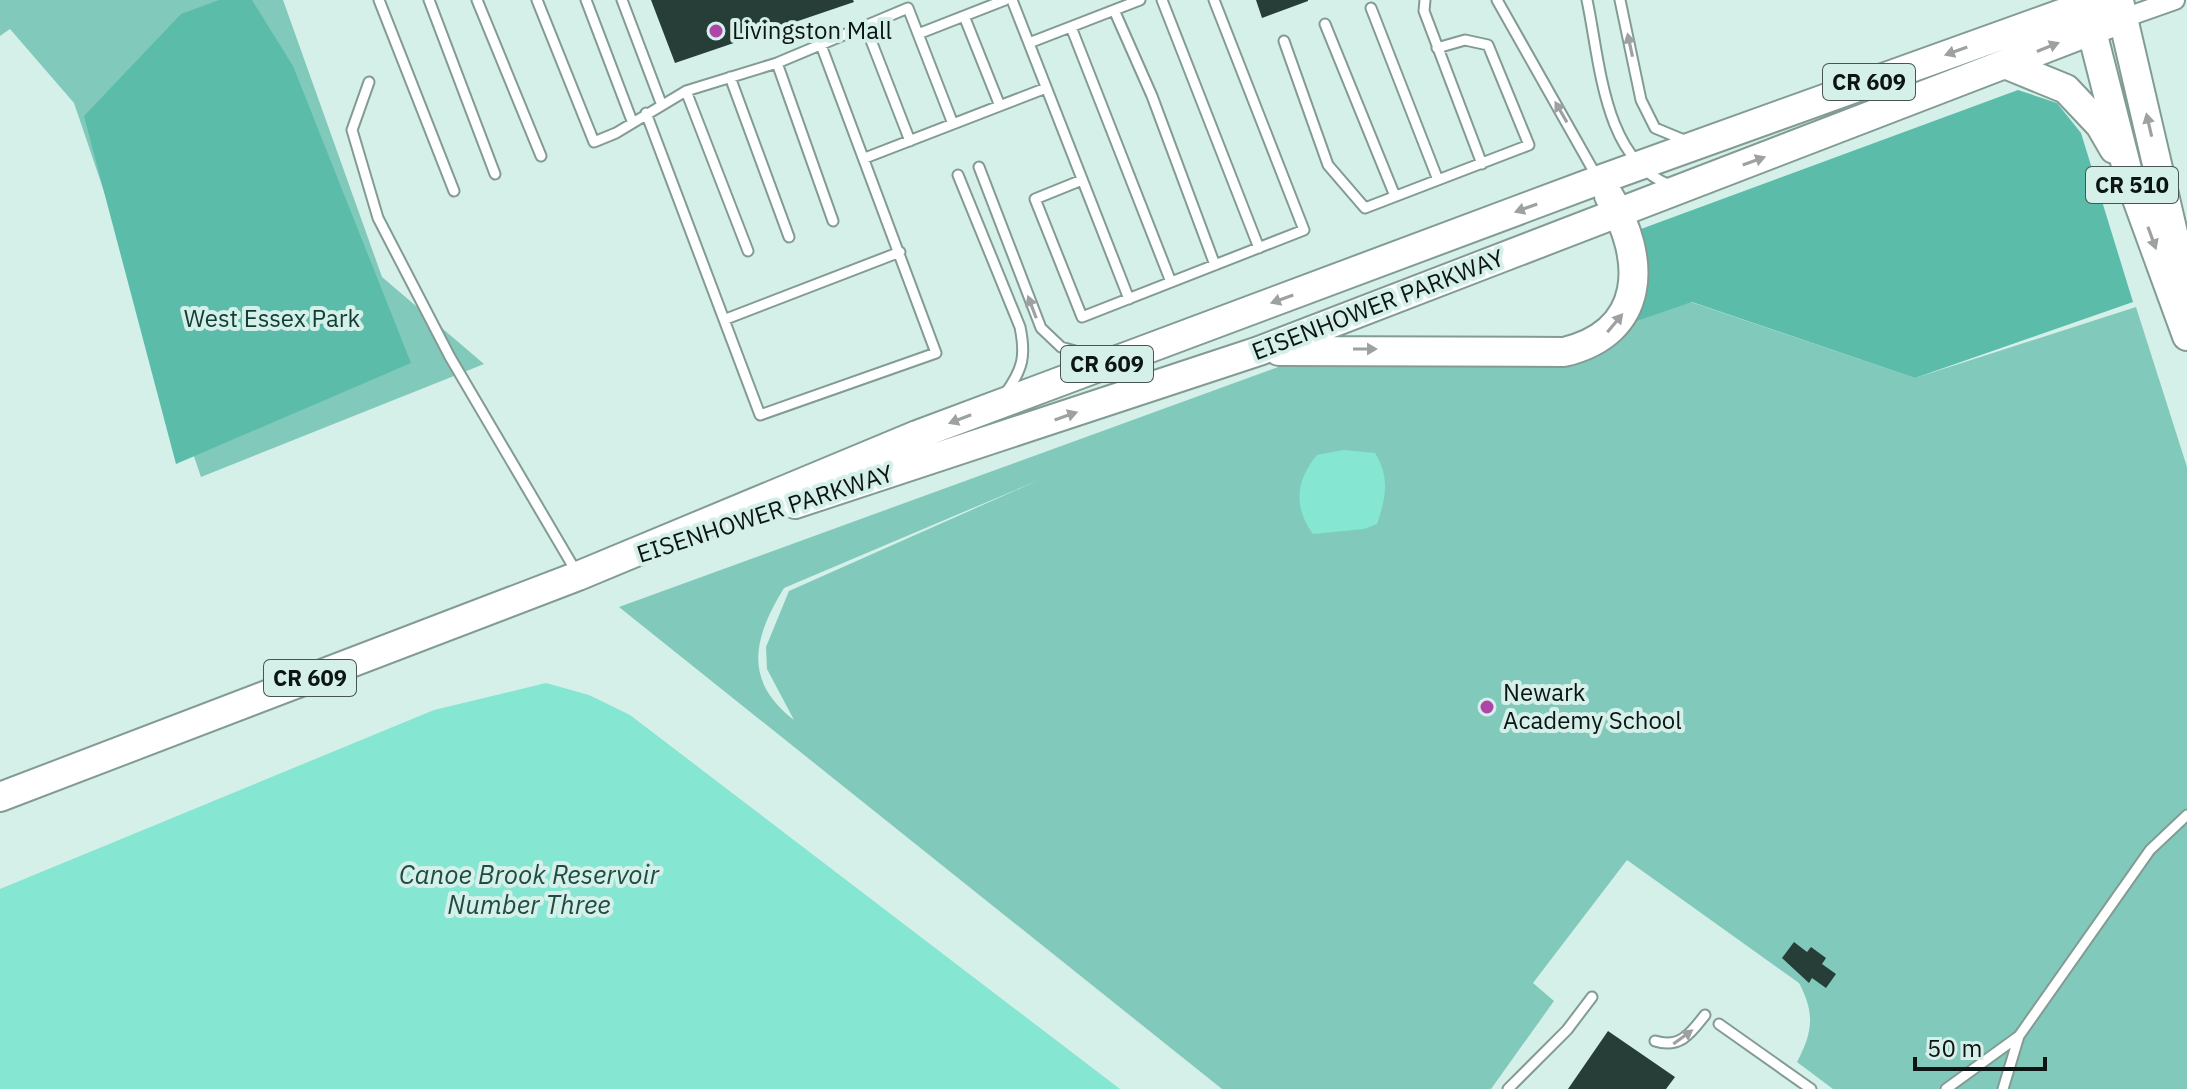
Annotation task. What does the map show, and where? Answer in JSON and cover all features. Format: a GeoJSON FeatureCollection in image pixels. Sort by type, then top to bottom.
{"type":"FeatureCollection","features":[{"type":"Feature","properties":{"kind":"main road"},"geometry":{"type":"LineString","coordinates":[[2030,25],[2053,0]]}},
{"type":"Feature","properties":{"kind":"main road","name":"EISENHOWER PARKWAY"},"geometry":{"type":"LineString","coordinates":[[620,559],[976,446],[1259,351],[1948,89],[2005,64],[2090,8]]}},
{"type":"Feature","properties":{"kind":"main road","name":"EISENHOWER PARKWAY"},"geometry":{"type":"LineString","coordinates":[[0,797],[578,576],[997,405],[1599,180],[2030,25],[2090,8],[2122,9]]}},
{"type":"Feature","properties":{"kind":"main road","name":"CR 510"},"geometry":{"type":"LineString","coordinates":[[2090,8],[2129,177],[2187,336]]}},
{"type":"Feature","properties":{"kind":"main road","name":"CR 510"},"geometry":{"type":"LineString","coordinates":[[2122,9],[2187,293]]}},
{"type":"Feature","properties":{"kind":"main road"},"geometry":{"type":"LineString","coordinates":[[2005,64],[2066,89],[2100,125],[2129,177]]}},
{"type":"Feature","properties":{"kind":"main road"},"geometry":{"type":"LineString","coordinates":[[1259,351],[1390,349],[1564,352],[1581,348],[1616,324],[1634,286],[1633,252],[1618,212],[1599,180]]}},
{"type":"Feature","properties":{"kind":"street"},"geometry":{"type":"LineString","coordinates":[[2122,9],[2175,0]]}},
{"type":"Feature","properties":{"kind":"lane"},"geometry":{"type":"LineString","coordinates":[[379,0],[454,191]]}},
{"type":"Feature","properties":{"kind":"lane"},"geometry":{"type":"LineString","coordinates":[[429,0],[495,174]]}},
{"type":"Feature","properties":{"kind":"lane"},"geometry":{"type":"LineString","coordinates":[[477,0],[541,156]]}},
{"type":"Feature","properties":{"kind":"lane"},"geometry":{"type":"LineString","coordinates":[[537,0],[594,142],[616,133],[661,103],[686,91],[777,63],[908,8],[953,124]]}},
{"type":"Feature","properties":{"kind":"lane"},"geometry":{"type":"LineString","coordinates":[[586,0],[632,121]]}},
{"type":"Feature","properties":{"kind":"lane"},"geometry":{"type":"LineString","coordinates":[[622,0],[661,103]]}},
{"type":"Feature","properties":{"kind":"lane"},"geometry":{"type":"LineString","coordinates":[[918,34],[1005,0]]}},
{"type":"Feature","properties":{"kind":"lane"},"geometry":{"type":"LineString","coordinates":[[1012,0],[1129,299]]}},
{"type":"Feature","properties":{"kind":"lane"},"geometry":{"type":"LineString","coordinates":[[1029,43],[1140,0]]}},
{"type":"Feature","properties":{"kind":"lane"},"geometry":{"type":"LineString","coordinates":[[1162,0],[1259,248]]}},
{"type":"Feature","properties":{"kind":"lane"},"geometry":{"type":"LineString","coordinates":[[1082,180],[1035,199],[1082,317],[1304,230],[1214,0]]}},
{"type":"Feature","properties":{"kind":"lane"},"geometry":{"type":"LineString","coordinates":[[1425,0],[1424,11],[1482,164]]}},
{"type":"Feature","properties":{"kind":"lane"},"geometry":{"type":"LineString","coordinates":[[1497,0],[1599,180]]}},
{"type":"Feature","properties":{"kind":"lane"},"geometry":{"type":"LineString","coordinates":[[1587,0],[1622,140],[1638,166],[1653,179],[1681,189]]}},
{"type":"Feature","properties":{"kind":"lane"},"geometry":{"type":"LineString","coordinates":[[1620,0],[1641,100],[1655,128],[1679,139],[1709,141]]}},
{"type":"Feature","properties":{"kind":"lane"},"geometry":{"type":"LineString","coordinates":[[1371,8],[1438,180]]}},
{"type":"Feature","properties":{"kind":"lane"},"geometry":{"type":"LineString","coordinates":[[1114,10],[1152,96],[1215,265]]}},
{"type":"Feature","properties":{"kind":"lane"},"geometry":{"type":"LineString","coordinates":[[964,16],[1000,106]]}},
{"type":"Feature","properties":{"kind":"lane"},"geometry":{"type":"LineString","coordinates":[[1325,24],[1395,196]]}},
{"type":"Feature","properties":{"kind":"lane"},"geometry":{"type":"LineString","coordinates":[[865,25],[910,141]]}},
{"type":"Feature","properties":{"kind":"lane"},"geometry":{"type":"LineString","coordinates":[[1071,27],[1171,282]]}},
{"type":"Feature","properties":{"kind":"lane"},"geometry":{"type":"LineString","coordinates":[[1284,41],[1328,165],[1365,208],[1529,145],[1488,45],[1465,40],[1437,48]]}},
{"type":"Feature","properties":{"kind":"lane"},"geometry":{"type":"LineString","coordinates":[[646,113],[760,415],[936,353],[821,45]]}},
{"type":"Feature","properties":{"kind":"lane"},"geometry":{"type":"LineString","coordinates":[[777,63],[833,221]]}},
{"type":"Feature","properties":{"kind":"lane"},"geometry":{"type":"LineString","coordinates":[[730,77],[789,237]]}},
{"type":"Feature","properties":{"kind":"lane"},"geometry":{"type":"LineString","coordinates":[[369,82],[352,130],[378,218],[450,357],[578,576]]}},
{"type":"Feature","properties":{"kind":"lane"},"geometry":{"type":"LineString","coordinates":[[865,158],[1046,88]]}},
{"type":"Feature","properties":{"kind":"lane"},"geometry":{"type":"LineString","coordinates":[[686,91],[748,251]]}},
{"type":"Feature","properties":{"kind":"lane"},"geometry":{"type":"LineString","coordinates":[[979,167],[1041,328],[1061,347],[1115,361]]}},
{"type":"Feature","properties":{"kind":"lane"},"geometry":{"type":"LineString","coordinates":[[958,175],[1020,327],[1025,353],[1015,379],[997,405]]}},
{"type":"Feature","properties":{"kind":"lane"},"geometry":{"type":"LineString","coordinates":[[726,319],[900,252]]}},
{"type":"Feature","properties":{"kind":"lane"},"geometry":{"type":"LineString","coordinates":[[2003,1089],[2019,1036],[2150,850],[2187,815]]}},
{"type":"Feature","properties":{"kind":"lane"},"geometry":{"type":"LineString","coordinates":[[1508,1089],[1567,1030],[1592,997]]}},
{"type":"Feature","properties":{"kind":"lane"},"geometry":{"type":"LineString","coordinates":[[1655,1041],[1667,1045],[1681,1041],[1705,1015]]}},
{"type":"Feature","properties":{"kind":"lane"},"geometry":{"type":"LineString","coordinates":[[1719,1024],[1811,1089]]}},
{"type":"Feature","properties":{"kind":"lane"},"geometry":{"type":"LineString","coordinates":[[1946,1089],[2019,1036]]}},
{"type":"Feature","properties":{"kind":"green space","name":"West Essex Park"},"geometry":{"type":"Polygon","coordinates":[[[0,0],[283,0],[382,277],[484,364],[201,477],[74,103],[10,29],[0,36],[0,0]]]}},
{"type":"Feature","properties":{"kind":"green space","name":"West Essex Park"},"geometry":{"type":"Polygon","coordinates":[[[219,0],[252,0],[293,66],[411,363],[176,464],[84,116],[181,14],[219,0]]]}},
{"type":"Feature","properties":{"kind":"green space"},"geometry":{"type":"Polygon","coordinates":[[[2018,90],[2057,103],[2081,133],[2133,302],[1915,378],[1692,302],[1632,323],[1641,229],[2018,90]]]}},
{"type":"Feature","properties":{"kind":"green space","name":"Newark Academy School"},"geometry":{"type":"Polygon","coordinates":[[[1691,302],[1915,378],[2136,307],[2187,467],[2187,1089],[1833,1089],[1797,1062],[1810,1022],[1808,1004],[1799,983],[1627,860],[1533,983],[1554,1001],[1491,1089],[1222,1089],[619,607],[1281,366],[1355,360],[1561,365],[1632,323],[1691,302]],[[1039,480],[784,588],[766,624],[758,657],[766,689],[777,705],[794,720],[767,669],[766,647],[789,591],[1039,480]]]}},
{"type":"Feature","properties":{"kind":"water"},"geometry":{"type":"Polygon","coordinates":[[[1343,450],[1375,453],[1380,462],[1385,488],[1377,524],[1364,529],[1313,534],[1302,514],[1301,484],[1317,455],[1343,450]]]}},
{"type":"Feature","properties":{"kind":"water","name":"Canoe Brook Reservoir Number Three"},"geometry":{"type":"Polygon","coordinates":[[[546,683],[589,695],[630,715],[1120,1089],[0,1089],[0,889],[434,710],[546,683]]]}},
{"type":"Feature","properties":{"kind":"building","name":"Livingston Mall"},"geometry":{"type":"Polygon","coordinates":[[[651,0],[853,0],[854,2],[675,63],[651,0]]]}},
{"type":"Feature","properties":{"kind":"building"},"geometry":{"type":"Polygon","coordinates":[[[1256,0],[1308,0],[1308,1],[1262,18],[1256,0]]]}},
{"type":"Feature","properties":{"kind":"building"},"geometry":{"type":"Polygon","coordinates":[[[1794,942],[1807,952],[1811,947],[1826,958],[1822,964],[1836,974],[1826,988],[1812,978],[1809,983],[1782,958],[1794,942]]]}},
{"type":"Feature","properties":{"kind":"building"},"geometry":{"type":"Polygon","coordinates":[[[1608,1031],[1675,1077],[1666,1089],[1568,1089],[1608,1031]]]}},
{"type":"Feature","properties":{"kind":"place","name":"Livingston Mall"},"geometry":{"type":"Point","coordinates":[716,31]}},
{"type":"Feature","properties":{"kind":"place","name":"Newark Academy School"},"geometry":{"type":"Point","coordinates":[1487,707]}}]}
